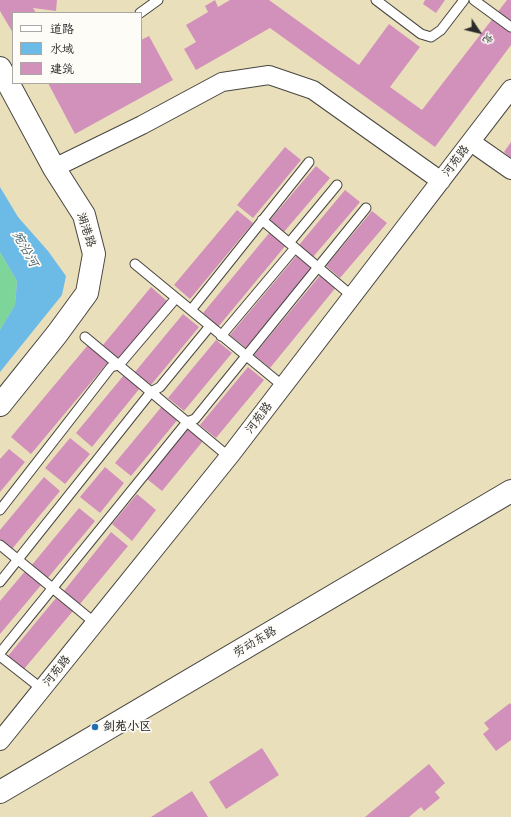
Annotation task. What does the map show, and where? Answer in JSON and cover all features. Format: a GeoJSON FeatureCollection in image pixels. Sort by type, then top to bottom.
{"type":"FeatureCollection","features":[{"type":"Feature","properties":{"kind":"street"},"geometry":{"type":"LineString","coordinates":[[54,168],[142,125],[222,82],[269,75],[313,90],[441,181]]}},
{"type":"Feature","properties":{"kind":"street","name":"湖港路"},"geometry":{"type":"LineString","coordinates":[[0,405],[57,334],[87,293],[94,254],[84,215],[54,168],[7,76]]}},
{"type":"Feature","properties":{"kind":"street","name":"河苑路"},"geometry":{"type":"LineString","coordinates":[[0,741],[229,457],[511,89]]}},
{"type":"Feature","properties":{"kind":"street"},"geometry":{"type":"LineString","coordinates":[[471,142],[511,170]]}},
{"type":"Feature","properties":{"kind":"street","name":"劳动东路"},"geometry":{"type":"LineString","coordinates":[[0,792],[511,491]]}},
{"type":"Feature","properties":{"kind":"lane"},"geometry":{"type":"LineString","coordinates":[[141,12],[158,0]]}},
{"type":"Feature","properties":{"kind":"lane"},"geometry":{"type":"LineString","coordinates":[[376,0],[421,34],[431,37],[441,30],[464,0]]}},
{"type":"Feature","properties":{"kind":"lane"},"geometry":{"type":"LineString","coordinates":[[474,0],[511,27]]}},
{"type":"Feature","properties":{"kind":"lane"},"geometry":{"type":"LineString","coordinates":[[191,310],[308,162]]}},
{"type":"Feature","properties":{"kind":"lane"},"geometry":{"type":"LineString","coordinates":[[222,336],[337,185]]}},
{"type":"Feature","properties":{"kind":"lane"},"geometry":{"type":"LineString","coordinates":[[42,689],[0,654],[187,422],[195,418],[366,208]]}},
{"type":"Feature","properties":{"kind":"lane"},"geometry":{"type":"LineString","coordinates":[[262,220],[352,296]]}},
{"type":"Feature","properties":{"kind":"lane"},"geometry":{"type":"LineString","coordinates":[[135,264],[283,386]]}},
{"type":"Feature","properties":{"kind":"lane"},"geometry":{"type":"LineString","coordinates":[[0,510],[111,367],[119,365],[176,298]]}},
{"type":"Feature","properties":{"kind":"lane"},"geometry":{"type":"LineString","coordinates":[[0,582],[151,392],[160,387],[210,326]]}},
{"type":"Feature","properties":{"kind":"lane"},"geometry":{"type":"LineString","coordinates":[[85,337],[229,457]]}},
{"type":"Feature","properties":{"kind":"lane"},"geometry":{"type":"LineString","coordinates":[[0,545],[95,623]]}},
{"type":"Feature","properties":{"kind":"green space"},"geometry":{"type":"Polygon","coordinates":[[[0,252],[17,281],[15,305],[0,330],[0,252]]]}},
{"type":"Feature","properties":{"kind":"water","name":"宛沿河"},"geometry":{"type":"Polygon","coordinates":[[[0,187],[18,217],[48,251],[66,276],[62,295],[0,372],[0,330],[15,305],[17,281],[0,252],[0,187]]]}},
{"type":"Feature","properties":{"kind":"building"},"geometry":{"type":"Polygon","coordinates":[[[0,0],[57,0],[56,11],[33,8],[35,12],[12,12],[12,31],[0,11],[0,0]]]}},
{"type":"Feature","properties":{"kind":"building"},"geometry":{"type":"Polygon","coordinates":[[[215,0],[218,7],[230,0],[269,0],[359,65],[389,24],[420,47],[390,87],[422,110],[507,0],[511,0],[511,45],[435,147],[270,28],[196,70],[184,49],[196,42],[186,25],[208,12],[205,6],[215,0]]]}},
{"type":"Feature","properties":{"kind":"building"},"geometry":{"type":"Polygon","coordinates":[[[425,0],[445,0],[436,13],[423,4],[425,0]]]}},
{"type":"Feature","properties":{"kind":"building"},"geometry":{"type":"Polygon","coordinates":[[[149,36],[173,80],[75,134],[49,84],[142,84],[142,40],[149,36]]]}},
{"type":"Feature","properties":{"kind":"building"},"geometry":{"type":"Polygon","coordinates":[[[511,142],[511,158],[504,152],[511,142]]]}},
{"type":"Feature","properties":{"kind":"building"},"geometry":{"type":"Polygon","coordinates":[[[285,147],[301,160],[253,218],[237,205],[285,147]]]}},
{"type":"Feature","properties":{"kind":"building"},"geometry":{"type":"Polygon","coordinates":[[[316,166],[330,178],[283,233],[269,221],[316,166]]]}},
{"type":"Feature","properties":{"kind":"building"},"geometry":{"type":"Polygon","coordinates":[[[345,190],[360,202],[313,257],[299,245],[345,190]]]}},
{"type":"Feature","properties":{"kind":"building"},"geometry":{"type":"Polygon","coordinates":[[[237,210],[253,223],[190,299],[174,285],[237,210]]]}},
{"type":"Feature","properties":{"kind":"building"},"geometry":{"type":"Polygon","coordinates":[[[372,211],[387,223],[340,278],[326,266],[372,211]]]}},
{"type":"Feature","properties":{"kind":"building"},"geometry":{"type":"Polygon","coordinates":[[[270,232],[286,245],[218,327],[203,313],[270,232]]]}},
{"type":"Feature","properties":{"kind":"building"},"geometry":{"type":"Polygon","coordinates":[[[298,254],[313,266],[246,348],[230,335],[298,254]]]}},
{"type":"Feature","properties":{"kind":"building"},"geometry":{"type":"Polygon","coordinates":[[[322,273],[337,286],[270,368],[254,355],[322,273]]]}},
{"type":"Feature","properties":{"kind":"building"},"geometry":{"type":"Polygon","coordinates":[[[151,287],[167,301],[119,359],[103,345],[151,287]]]}},
{"type":"Feature","properties":{"kind":"building"},"geometry":{"type":"Polygon","coordinates":[[[183,314],[199,327],[151,385],[135,372],[183,314]]]}},
{"type":"Feature","properties":{"kind":"building"},"geometry":{"type":"Polygon","coordinates":[[[216,340],[232,353],[184,411],[168,398],[216,340]]]}},
{"type":"Feature","properties":{"kind":"building"},"geometry":{"type":"Polygon","coordinates":[[[88,345],[108,362],[31,454],[11,437],[88,345]]]}},
{"type":"Feature","properties":{"kind":"building"},"geometry":{"type":"Polygon","coordinates":[[[248,367],[264,380],[216,438],[200,425],[248,367]]]}},
{"type":"Feature","properties":{"kind":"building"},"geometry":{"type":"Polygon","coordinates":[[[124,375],[140,388],[92,447],[76,433],[124,375]]]}},
{"type":"Feature","properties":{"kind":"building"},"geometry":{"type":"Polygon","coordinates":[[[163,405],[179,418],[131,476],[115,463],[163,405]]]}},
{"type":"Feature","properties":{"kind":"building"},"geometry":{"type":"Polygon","coordinates":[[[188,429],[203,441],[162,491],[147,479],[188,429]]]}},
{"type":"Feature","properties":{"kind":"building"},"geometry":{"type":"Polygon","coordinates":[[[70,438],[90,454],[65,484],[45,468],[70,438]]]}},
{"type":"Feature","properties":{"kind":"building"},"geometry":{"type":"Polygon","coordinates":[[[9,449],[25,462],[0,492],[0,459],[9,449]]]}},
{"type":"Feature","properties":{"kind":"building"},"geometry":{"type":"Polygon","coordinates":[[[105,467],[124,483],[100,513],[80,497],[105,467]]]}},
{"type":"Feature","properties":{"kind":"building"},"geometry":{"type":"Polygon","coordinates":[[[44,477],[60,491],[12,549],[0,539],[0,530],[44,477]]]}},
{"type":"Feature","properties":{"kind":"building"},"geometry":{"type":"Polygon","coordinates":[[[137,494],[156,510],[132,541],[112,524],[137,494]]]}},
{"type":"Feature","properties":{"kind":"building"},"geometry":{"type":"Polygon","coordinates":[[[79,508],[95,521],[47,579],[31,566],[79,508]]]}},
{"type":"Feature","properties":{"kind":"building"},"geometry":{"type":"Polygon","coordinates":[[[111,532],[128,546],[80,604],[64,591],[111,532]]]}},
{"type":"Feature","properties":{"kind":"building"},"geometry":{"type":"Polygon","coordinates":[[[26,570],[42,584],[0,634],[0,601],[26,570]]]}},
{"type":"Feature","properties":{"kind":"building"},"geometry":{"type":"Polygon","coordinates":[[[56,598],[73,611],[24,669],[8,656],[56,598]]]}},
{"type":"Feature","properties":{"kind":"building"},"geometry":{"type":"Polygon","coordinates":[[[510,703],[511,740],[496,751],[483,734],[489,729],[484,723],[510,703]]]}},
{"type":"Feature","properties":{"kind":"building"},"geometry":{"type":"Polygon","coordinates":[[[262,748],[279,775],[226,809],[209,782],[262,748]]]}},
{"type":"Feature","properties":{"kind":"building"},"geometry":{"type":"Polygon","coordinates":[[[429,764],[445,783],[435,792],[440,798],[424,811],[421,807],[409,817],[365,817],[429,764]]]}},
{"type":"Feature","properties":{"kind":"building"},"geometry":{"type":"Polygon","coordinates":[[[192,791],[208,817],[151,817],[192,791]]]}},
{"type":"Feature","properties":{"kind":"place","name":"剑苑小区"},"geometry":{"type":"Point","coordinates":[95,727]}}]}
